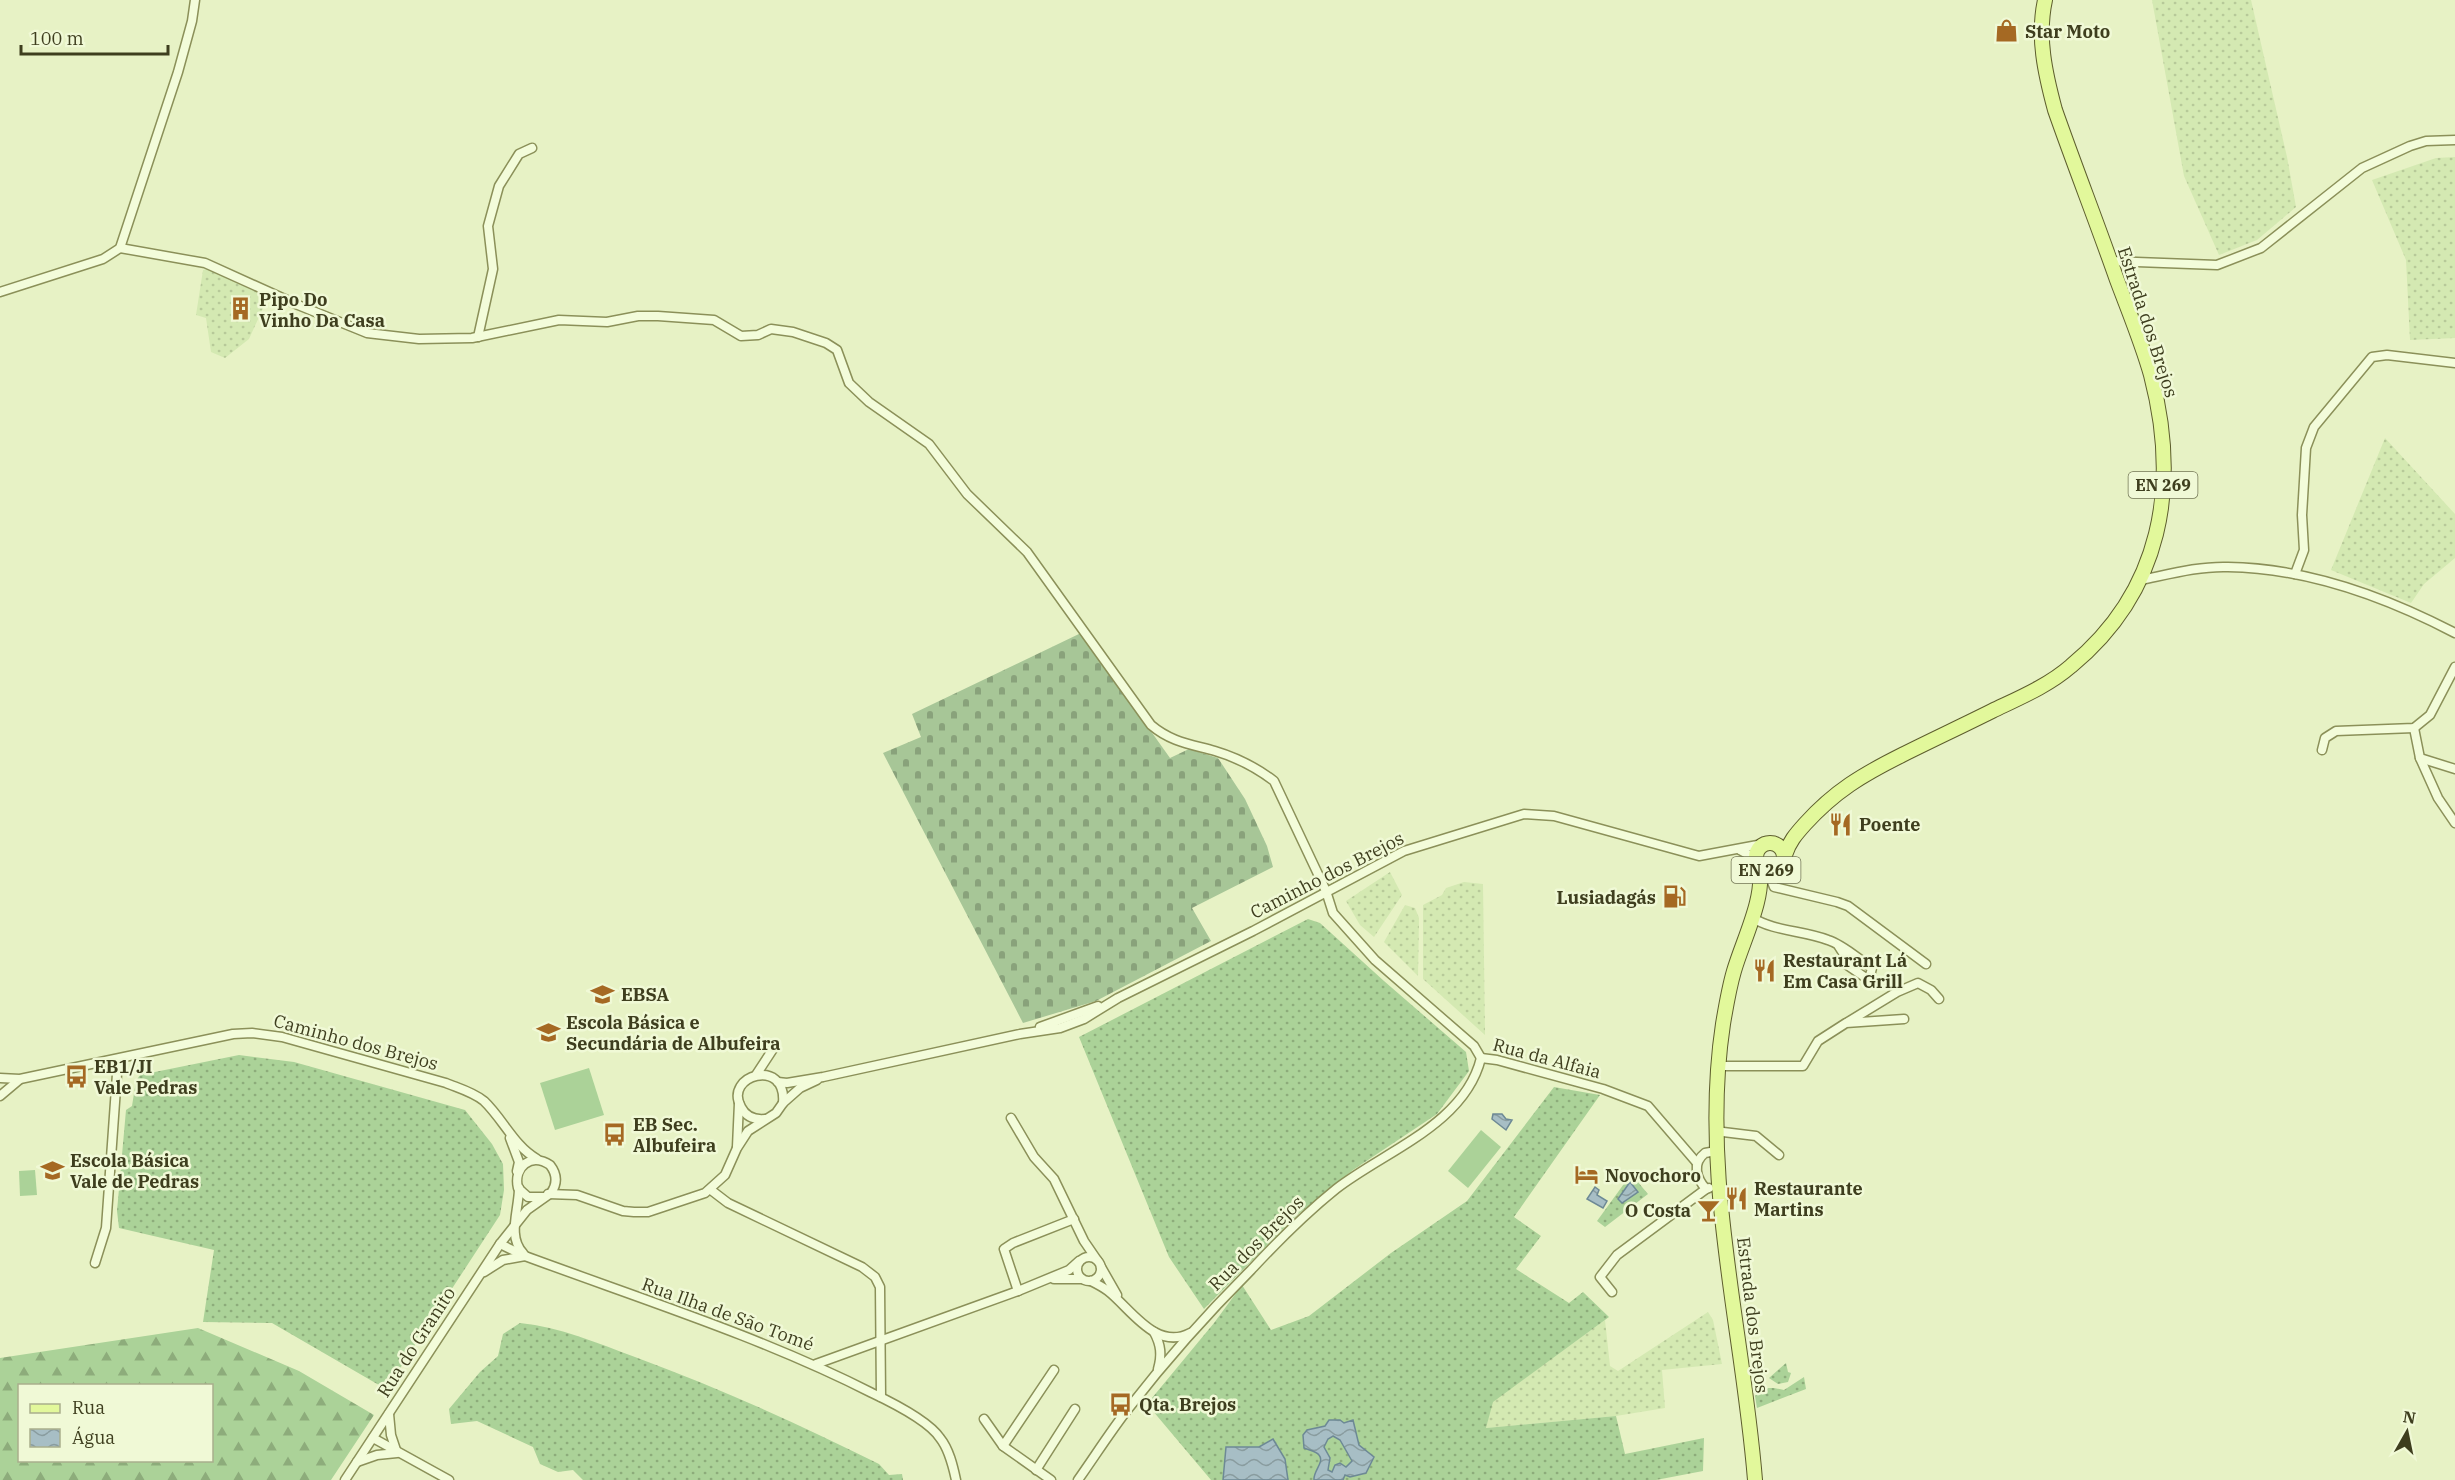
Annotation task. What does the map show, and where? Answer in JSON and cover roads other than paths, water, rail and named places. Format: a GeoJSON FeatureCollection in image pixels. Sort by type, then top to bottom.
{"type":"FeatureCollection","features":[{"type":"Feature","properties":{"kind":"main road","name":"Estrada dos Brejos"},"geometry":{"type":"LineString","coordinates":[[1817,811],[1856,779],[2057,677],[2089,650],[2106,631],[2142,580],[2153,548],[2161,510],[2162,432],[2150,374],[2055,110],[2046,78],[2040,38],[2045,0]]}},
{"type":"Feature","properties":{"kind":"main road","name":"EN 269"},"geometry":{"type":"LineString","coordinates":[[1752,916],[1761,885],[1756,854],[1765,843],[1786,836],[1817,811]]}},
{"type":"Feature","properties":{"kind":"main road","name":"EN 269"},"geometry":{"type":"LineString","coordinates":[[1752,916],[1791,841],[1817,811]]}},
{"type":"Feature","properties":{"kind":"main road","name":"EN 269"},"geometry":{"type":"LineString","coordinates":[[1765,843],[1778,844],[1778,867]]}},
{"type":"Feature","properties":{"kind":"main road","name":"EN 269"},"geometry":{"type":"LineString","coordinates":[[1757,862],[1770,871],[1778,867]]}},
{"type":"Feature","properties":{"kind":"main road","name":"Estrada dos Brejos"},"geometry":{"type":"LineString","coordinates":[[1752,916],[1727,1002],[1718,1066],[1713,1187],[1751,1437],[1755,1480]]}},
{"type":"Feature","properties":{"kind":"main road","name":"Estrada dos Brejos"},"geometry":{"type":"LineString","coordinates":[[1751,1437],[1761,1480]]}},
{"type":"Feature","properties":{"kind":"street"},"geometry":{"type":"LineString","coordinates":[[0,292],[104,259],[120,248],[178,72],[192,21],[195,0]]}},
{"type":"Feature","properties":{"kind":"street"},"geometry":{"type":"LineString","coordinates":[[2110,261],[2217,265],[2261,248],[2362,168],[2426,141],[2455,140]]}},
{"type":"Feature","properties":{"kind":"street"},"geometry":{"type":"LineString","coordinates":[[478,337],[493,269],[488,226],[499,186],[519,154],[532,148]]}},
{"type":"Feature","properties":{"kind":"street","name":"Rua da Alfaia"},"geometry":{"type":"LineString","coordinates":[[120,248],[205,262],[298,305],[367,333],[419,339],[478,337],[559,320],[607,322],[639,316],[658,316],[714,320],[741,336],[758,335],[771,329],[793,332],[826,343],[837,350],[849,382],[869,402],[929,444],[979,507],[1027,552],[1151,725],[1164,736],[1217,752],[1258,770],[1274,781],[1326,891],[1333,913],[1375,960],[1474,1046],[1481,1058],[1497,1060],[1603,1089],[1648,1106],[1697,1162]]}},
{"type":"Feature","properties":{"kind":"street"},"geometry":{"type":"LineString","coordinates":[[2295,574],[2304,550],[2303,483],[2306,448],[2314,427],[2372,357],[2386,355],[2455,363]]}},
{"type":"Feature","properties":{"kind":"street"},"geometry":{"type":"LineString","coordinates":[[2142,580],[2186,571],[2226,567],[2295,574],[2413,613],[2455,633]]}},
{"type":"Feature","properties":{"kind":"street"},"geometry":{"type":"LineString","coordinates":[[2322,750],[2325,738],[2336,731],[2414,729],[2430,715],[2455,667]]}},
{"type":"Feature","properties":{"kind":"street"},"geometry":{"type":"LineString","coordinates":[[2414,729],[2420,758],[2438,798],[2455,823]]}},
{"type":"Feature","properties":{"kind":"street"},"geometry":{"type":"LineString","coordinates":[[2420,758],[2455,769]]}},
{"type":"Feature","properties":{"kind":"street","name":"Caminho dos Brejos"},"geometry":{"type":"LineString","coordinates":[[823,1077],[1020,1034],[1118,998],[1253,931],[1404,851],[1524,814],[1554,816],[1700,856],[1739,850]]}},
{"type":"Feature","properties":{"kind":"street"},"geometry":{"type":"LineString","coordinates":[[1739,850],[1765,843]]}},
{"type":"Feature","properties":{"kind":"street"},"geometry":{"type":"LineString","coordinates":[[1739,850],[1757,862]]}},
{"type":"Feature","properties":{"kind":"street"},"geometry":{"type":"LineString","coordinates":[[1778,867],[1774,887],[1848,906],[1926,964]]}},
{"type":"Feature","properties":{"kind":"street"},"geometry":{"type":"LineString","coordinates":[[1752,916],[1766,926],[1828,940],[1838,945]]}},
{"type":"Feature","properties":{"kind":"street"},"geometry":{"type":"LineString","coordinates":[[1718,1066],[1803,1066],[1818,1041],[1909,986],[1918,983],[1939,999]]}},
{"type":"Feature","properties":{"kind":"street"},"geometry":{"type":"LineString","coordinates":[[1846,1023],[1904,1019]]}},
{"type":"Feature","properties":{"kind":"street","name":"Caminho dos Brejos"},"geometry":{"type":"LineString","coordinates":[[0,1078],[20,1079],[233,1034],[282,1037],[446,1083],[482,1100],[517,1141],[537,1159]]}},
{"type":"Feature","properties":{"kind":"street"},"geometry":{"type":"LineString","coordinates":[[765,1119],[752,1118],[741,1109],[738,1095],[742,1084],[756,1075],[773,1049],[775,1080],[782,1088],[783,1103]]}},
{"type":"Feature","properties":{"kind":"street","name":"Rua dos Brejos"},"geometry":{"type":"LineString","coordinates":[[1078,1480],[1126,1411],[1175,1350],[1304,1216],[1338,1188],[1431,1126],[1450,1110],[1478,1070],[1481,1058]]}},
{"type":"Feature","properties":{"kind":"street"},"geometry":{"type":"LineString","coordinates":[[95,1263],[106,1228],[118,1060]]}},
{"type":"Feature","properties":{"kind":"street"},"geometry":{"type":"LineString","coordinates":[[756,1075],[787,1083],[823,1077]]}},
{"type":"Feature","properties":{"kind":"street"},"geometry":{"type":"LineString","coordinates":[[577,1195],[546,1196],[536,1199],[528,1197],[519,1188],[517,1173],[523,1164],[537,1159],[550,1165],[556,1177],[577,1195],[622,1211],[648,1212],[711,1190],[725,1175],[737,1148],[748,1131],[776,1113],[783,1103],[801,1088],[823,1077]]}},
{"type":"Feature","properties":{"kind":"street"},"geometry":{"type":"LineString","coordinates":[[0,1096],[20,1079]]}},
{"type":"Feature","properties":{"kind":"street"},"geometry":{"type":"LineString","coordinates":[[737,1148],[739,1102]]}},
{"type":"Feature","properties":{"kind":"street"},"geometry":{"type":"LineString","coordinates":[[1011,1118],[1034,1157],[1054,1179],[1084,1241],[1099,1263],[1100,1275],[1091,1281]]}},
{"type":"Feature","properties":{"kind":"street","name":"Caminho dos Brejos"},"geometry":{"type":"LineString","coordinates":[[502,1121],[519,1162],[517,1173]]}},
{"type":"Feature","properties":{"kind":"street"},"geometry":{"type":"LineString","coordinates":[[1715,1131],[1756,1136],[1779,1155]]}},
{"type":"Feature","properties":{"kind":"street"},"geometry":{"type":"LineString","coordinates":[[1612,1292],[1600,1276],[1617,1255],[1713,1187],[1697,1173],[1697,1162],[1705,1153],[1716,1151]]}},
{"type":"Feature","properties":{"kind":"street"},"geometry":{"type":"LineString","coordinates":[[546,1196],[553,1189],[556,1177]]}},
{"type":"Feature","properties":{"kind":"street","name":"Rua do Granito"},"geometry":{"type":"LineString","coordinates":[[515,1222],[519,1188]]}},
{"type":"Feature","properties":{"kind":"street"},"geometry":{"type":"LineString","coordinates":[[711,1190],[728,1203],[862,1267],[875,1277],[880,1287],[881,1397]]}},
{"type":"Feature","properties":{"kind":"street","name":"Rua do Granito"},"geometry":{"type":"LineString","coordinates":[[345,1480],[515,1222],[546,1196]]}},
{"type":"Feature","properties":{"kind":"street"},"geometry":{"type":"LineString","coordinates":[[1018,1291],[1004,1249],[1013,1243],[1074,1219]]}},
{"type":"Feature","properties":{"kind":"street"},"geometry":{"type":"LineString","coordinates":[[515,1222],[516,1246],[525,1256]]}},
{"type":"Feature","properties":{"kind":"street","name":"Rua Ilha de São Tomé"},"geometry":{"type":"LineString","coordinates":[[500,1244],[525,1256],[816,1365],[1018,1291],[1069,1270],[1087,1257],[1099,1263],[1128,1310]]}},
{"type":"Feature","properties":{"kind":"street"},"geometry":{"type":"LineString","coordinates":[[479,1275],[503,1260],[525,1256]]}},
{"type":"Feature","properties":{"kind":"street"},"geometry":{"type":"LineString","coordinates":[[1079,1261],[1077,1272],[1081,1279]]}},
{"type":"Feature","properties":{"kind":"street","name":"Rua Ilha de São Tomé"},"geometry":{"type":"LineString","coordinates":[[1048,1279],[1091,1281],[1107,1290],[1162,1340]]}},
{"type":"Feature","properties":{"kind":"street"},"geometry":{"type":"LineString","coordinates":[[1162,1340],[1183,1336],[1194,1331]]}},
{"type":"Feature","properties":{"kind":"street"},"geometry":{"type":"LineString","coordinates":[[1162,1340],[1172,1342],[1175,1350]]}},
{"type":"Feature","properties":{"kind":"street"},"geometry":{"type":"LineString","coordinates":[[1158,1372],[1162,1340]]}},
{"type":"Feature","properties":{"kind":"street"},"geometry":{"type":"LineString","coordinates":[[816,1365],[914,1416],[940,1437],[953,1466],[956,1480]]}},
{"type":"Feature","properties":{"kind":"street"},"geometry":{"type":"LineString","coordinates":[[1003,1446],[1054,1370]]}},
{"type":"Feature","properties":{"kind":"street"},"geometry":{"type":"LineString","coordinates":[[1036,1470],[1075,1409]]}},
{"type":"Feature","properties":{"kind":"street"},"geometry":{"type":"LineString","coordinates":[[388,1413],[391,1435],[397,1453]]}},
{"type":"Feature","properties":{"kind":"street"},"geometry":{"type":"LineString","coordinates":[[984,1419],[1003,1446],[1051,1480]]}},
{"type":"Feature","properties":{"kind":"street"},"geometry":{"type":"LineString","coordinates":[[373,1438],[449,1480]]}},
{"type":"Feature","properties":{"kind":"street"},"geometry":{"type":"LineString","coordinates":[[357,1462],[377,1455],[397,1453]]}},
{"type":"Feature","properties":{"kind":"water"},"geometry":{"type":"Polygon","coordinates":[[[1493,1114],[1502,1114],[1506,1119],[1512,1120],[1506,1130],[1492,1119],[1493,1114]]]}},
{"type":"Feature","properties":{"kind":"water"},"geometry":{"type":"Polygon","coordinates":[[[1630,1182],[1638,1192],[1622,1203],[1618,1199],[1630,1182]]]}},
{"type":"Feature","properties":{"kind":"water"},"geometry":{"type":"Polygon","coordinates":[[[1595,1187],[1599,1190],[1597,1195],[1607,1201],[1603,1208],[1587,1199],[1595,1187]]]}},
{"type":"Feature","properties":{"kind":"water"},"geometry":{"type":"Polygon","coordinates":[[[1329,1420],[1340,1420],[1344,1423],[1353,1420],[1359,1445],[1374,1457],[1366,1473],[1350,1477],[1345,1475],[1343,1480],[1314,1480],[1321,1461],[1316,1452],[1304,1448],[1303,1435],[1307,1430],[1325,1426],[1329,1420]],[[1333,1436],[1328,1439],[1324,1447],[1330,1458],[1328,1470],[1332,1472],[1335,1465],[1340,1463],[1346,1467],[1352,1461],[1340,1440],[1333,1436]]]}},
{"type":"Feature","properties":{"kind":"water"},"geometry":{"type":"Polygon","coordinates":[[[1273,1439],[1285,1459],[1288,1480],[1223,1480],[1226,1447],[1259,1447],[1273,1439]]]}},
{"type":"Feature","properties":{"kind":"place","name":"Star Moto"},"geometry":{"type":"Point","coordinates":[2007,31]}},
{"type":"Feature","properties":{"kind":"place","name":"Pipo Do Vinho Da Casa"},"geometry":{"type":"Point","coordinates":[241,309]}},
{"type":"Feature","properties":{"kind":"place","name":"Poente"},"geometry":{"type":"Point","coordinates":[1841,824]}},
{"type":"Feature","properties":{"kind":"place","name":"Lusiadagás"},"geometry":{"type":"Point","coordinates":[1674,897]}},
{"type":"Feature","properties":{"kind":"place","name":"Restaurant Lá Em Casa Grill"},"geometry":{"type":"Point","coordinates":[1765,970]}},
{"type":"Feature","properties":{"kind":"place","name":"EBSA"},"geometry":{"type":"Point","coordinates":[603,994]}},
{"type":"Feature","properties":{"kind":"place","name":"Escola Básica e Secundária de Albufeira"},"geometry":{"type":"Point","coordinates":[548,1032]}},
{"type":"Feature","properties":{"kind":"place","name":"EB1/JI Vale Pedras"},"geometry":{"type":"Point","coordinates":[76,1076]}},
{"type":"Feature","properties":{"kind":"place","name":"EB Sec. Albufeira"},"geometry":{"type":"Point","coordinates":[615,1134]}},
{"type":"Feature","properties":{"kind":"place","name":"Escola Básica Vale de Pedras"},"geometry":{"type":"Point","coordinates":[52,1170]}},
{"type":"Feature","properties":{"kind":"place","name":"Novochoro"},"geometry":{"type":"Point","coordinates":[1587,1175]}},
{"type":"Feature","properties":{"kind":"place","name":"Restaurante Martins"},"geometry":{"type":"Point","coordinates":[1736,1198]}},
{"type":"Feature","properties":{"kind":"place","name":"O Costa"},"geometry":{"type":"Point","coordinates":[1709,1210]}},
{"type":"Feature","properties":{"kind":"place","name":"Qta. Brejos"},"geometry":{"type":"Point","coordinates":[1121,1404]}}]}
